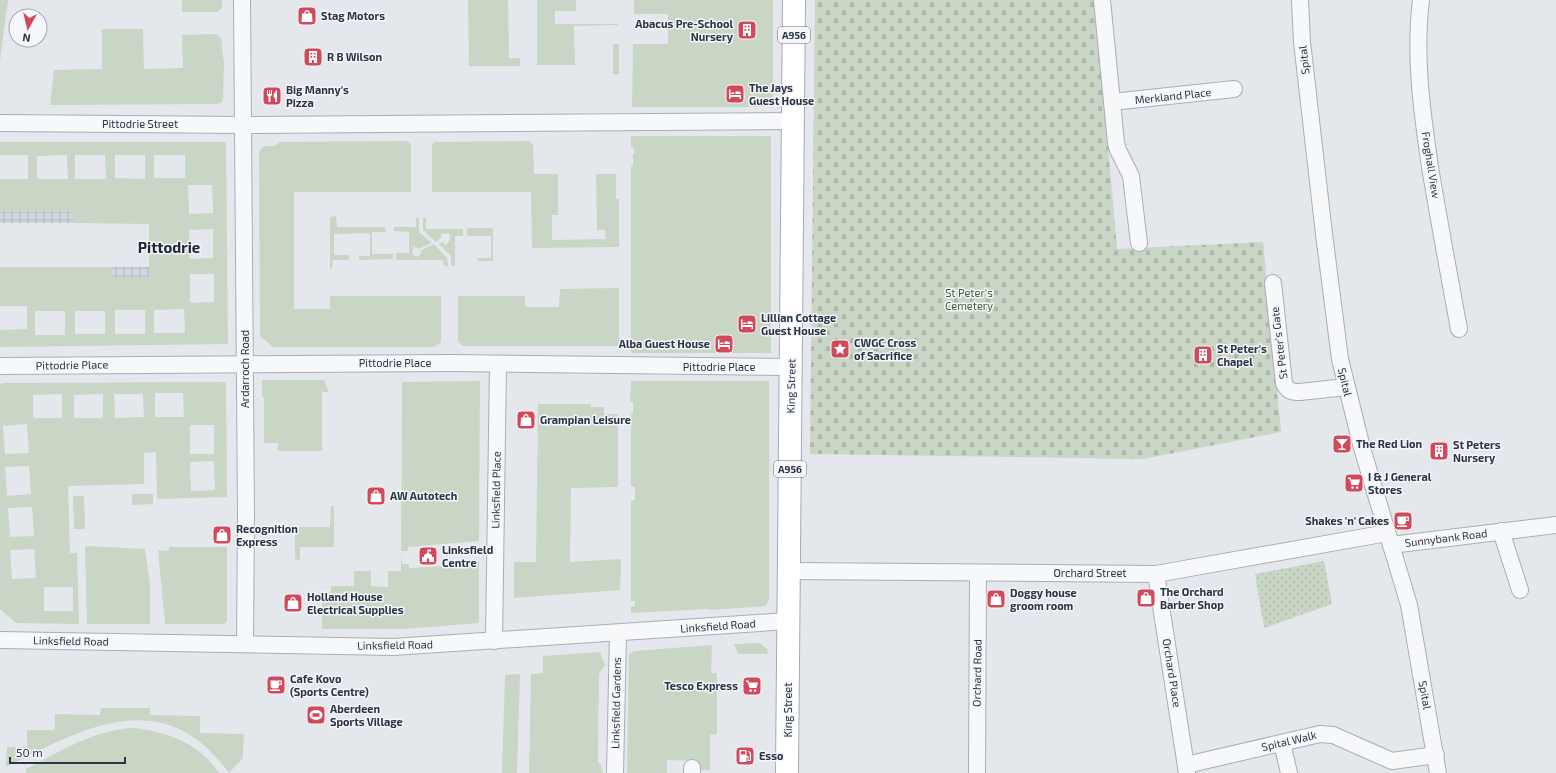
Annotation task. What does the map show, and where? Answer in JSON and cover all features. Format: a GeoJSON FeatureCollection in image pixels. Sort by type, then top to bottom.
{"type":"FeatureCollection","features":[{"type":"Feature","properties":{"kind":"main road","name":"King Street"},"geometry":{"type":"LineString","coordinates":[[787,773],[794,0]]}},
{"type":"Feature","properties":{"kind":"street","name":"Ardarroch Road"},"geometry":{"type":"LineString","coordinates":[[242,0],[244,124],[245,644]]}},
{"type":"Feature","properties":{"kind":"street"},"geometry":{"type":"LineString","coordinates":[[1102,0],[1118,150],[1131,176],[1139,243]]}},
{"type":"Feature","properties":{"kind":"street","name":"Spital"},"geometry":{"type":"LineString","coordinates":[[1300,0],[1302,42],[1332,305],[1340,359],[1346,387],[1409,605],[1438,773]]}},
{"type":"Feature","properties":{"kind":"street","name":"Froghall View"},"geometry":{"type":"LineString","coordinates":[[1421,0],[1418,54],[1424,120],[1435,196],[1460,328]]}},
{"type":"Feature","properties":{"kind":"street","name":"Merkland Place"},"geometry":{"type":"LineString","coordinates":[[1112,102],[1234,89]]}},
{"type":"Feature","properties":{"kind":"street","name":"Pittodrie Street"},"geometry":{"type":"LineString","coordinates":[[0,123],[279,124],[793,120]]}},
{"type":"Feature","properties":{"kind":"street","name":"St Peter's Gate"},"geometry":{"type":"LineString","coordinates":[[1273,283],[1284,383],[1286,388],[1294,392],[1300,392],[1346,387]]}},
{"type":"Feature","properties":{"kind":"street","name":"Pittodrie Place"},"geometry":{"type":"LineString","coordinates":[[0,366],[498,364],[791,367]]}},
{"type":"Feature","properties":{"kind":"street","name":"Linksfield Place"},"geometry":{"type":"LineString","coordinates":[[494,641],[498,364]]}},
{"type":"Feature","properties":{"kind":"street","name":"Sunnybank Road"},"geometry":{"type":"LineString","coordinates":[[1389,539],[1501,531],[1556,525]]}},
{"type":"Feature","properties":{"kind":"street","name":"Sunnybank Road"},"geometry":{"type":"LineString","coordinates":[[1501,531],[1520,590]]}},
{"type":"Feature","properties":{"kind":"street","name":"Orchard Street"},"geometry":{"type":"LineString","coordinates":[[789,571],[1156,574],[1389,539]]}},
{"type":"Feature","properties":{"kind":"street","name":"Orchard Road"},"geometry":{"type":"LineString","coordinates":[[976,773],[978,572]]}},
{"type":"Feature","properties":{"kind":"street","name":"Orchard Place"},"geometry":{"type":"LineString","coordinates":[[1156,574],[1186,769]]}},
{"type":"Feature","properties":{"kind":"street","name":"Linksfield Road"},"geometry":{"type":"LineString","coordinates":[[0,640],[393,647],[789,621]]}},
{"type":"Feature","properties":{"kind":"street","name":"Linksfield Gardens"},"geometry":{"type":"LineString","coordinates":[[615,773],[618,633]]}},
{"type":"Feature","properties":{"kind":"street","name":"Spital Walk"},"geometry":{"type":"LineString","coordinates":[[1186,769],[1282,743],[1327,734],[1392,761],[1436,755]]}},
{"type":"Feature","properties":{"kind":"street"},"geometry":{"type":"LineString","coordinates":[[1282,743],[1289,773]]}},
{"type":"Feature","properties":{"kind":"shaded area"},"geometry":{"type":"Polygon","coordinates":[[[0,212],[74,212],[74,223],[0,223],[0,212]]]}},
{"type":"Feature","properties":{"kind":"shaded area"},"geometry":{"type":"Polygon","coordinates":[[[111,267],[149,267],[149,277],[111,277],[111,267]]]}},
{"type":"Feature","properties":{"kind":"green space"},"geometry":{"type":"Polygon","coordinates":[[[0,0],[8,0],[0,62],[0,0]]]}},
{"type":"Feature","properties":{"kind":"green space"},"geometry":{"type":"Polygon","coordinates":[[[182,0],[222,0],[222,8],[217,12],[182,12],[182,0]]]}},
{"type":"Feature","properties":{"kind":"green space"},"geometry":{"type":"Polygon","coordinates":[[[468,0],[508,0],[509,58],[520,58],[520,66],[469,66],[468,0]]]}},
{"type":"Feature","properties":{"kind":"green space"},"geometry":{"type":"Polygon","coordinates":[[[537,0],[576,0],[576,11],[555,11],[555,24],[618,25],[574,26],[575,65],[537,65],[537,0]]]}},
{"type":"Feature","properties":{"kind":"green space"},"geometry":{"type":"Polygon","coordinates":[[[634,0],[773,0],[773,94],[770,103],[761,107],[632,107],[633,44],[668,44],[668,14],[634,14],[634,0]]]}},
{"type":"Feature","properties":{"kind":"green space","name":"St Peter's Cemetery"},"geometry":{"type":"Polygon","coordinates":[[[815,0],[1095,0],[1117,249],[1263,242],[1281,432],[1143,459],[810,454],[815,0]]]}},
{"type":"Feature","properties":{"kind":"green space"},"geometry":{"type":"Polygon","coordinates":[[[102,29],[143,29],[144,69],[183,68],[182,35],[217,34],[221,38],[224,64],[223,100],[221,103],[216,104],[50,105],[54,70],[102,69],[102,29]]]}},
{"type":"Feature","properties":{"kind":"green space"},"geometry":{"type":"Polygon","coordinates":[[[613,44],[619,44],[619,74],[613,74],[613,44]]]}},
{"type":"Feature","properties":{"kind":"green space"},"geometry":{"type":"Polygon","coordinates":[[[631,136],[771,136],[771,353],[631,353],[631,167],[633,165],[633,156],[631,156],[634,154],[634,148],[631,147],[631,136]]]}},
{"type":"Feature","properties":{"kind":"green space"},"geometry":{"type":"Polygon","coordinates":[[[407,141],[411,144],[411,192],[294,192],[294,309],[330,309],[330,296],[441,296],[441,342],[434,347],[273,347],[260,336],[259,152],[264,146],[275,146],[280,142],[407,141]]]}},
{"type":"Feature","properties":{"kind":"green space"},"geometry":{"type":"Polygon","coordinates":[[[531,141],[531,144],[533,144],[534,174],[558,174],[558,215],[552,215],[552,240],[606,239],[605,230],[597,230],[596,174],[616,174],[616,199],[619,199],[619,247],[532,248],[531,192],[432,192],[432,144],[435,142],[531,141]]]}},
{"type":"Feature","properties":{"kind":"green space"},"geometry":{"type":"Polygon","coordinates":[[[0,142],[226,142],[228,344],[0,347],[0,330],[27,329],[27,306],[0,306],[0,267],[111,267],[112,277],[149,277],[149,224],[74,223],[74,212],[0,212],[0,179],[28,179],[28,155],[0,155],[0,142]],[[67,155],[37,156],[37,179],[68,179],[67,155]],[[75,155],[75,179],[106,179],[105,155],[75,155]],[[115,155],[115,178],[145,179],[145,155],[115,155]],[[154,155],[154,178],[185,178],[185,155],[154,155]],[[188,185],[189,214],[213,213],[212,185],[188,185]],[[213,229],[189,230],[190,259],[213,258],[213,229]],[[190,274],[190,303],[214,302],[214,274],[190,274]],[[184,309],[154,310],[154,333],[185,333],[184,309]],[[115,310],[115,334],[145,334],[145,310],[115,310]],[[35,311],[35,335],[65,335],[65,311],[35,311]],[[75,311],[75,334],[105,334],[105,311],[75,311]]]}},
{"type":"Feature","properties":{"kind":"green space"},"geometry":{"type":"Polygon","coordinates":[[[336,216],[337,227],[385,227],[386,232],[372,232],[372,254],[393,254],[393,259],[359,260],[359,256],[370,256],[370,233],[334,234],[334,255],[349,255],[349,260],[333,260],[332,269],[330,269],[330,217],[336,216]]]}},
{"type":"Feature","properties":{"kind":"green space"},"geometry":{"type":"Polygon","coordinates":[[[416,218],[419,218],[419,232],[432,243],[418,249],[414,246],[412,254],[417,257],[422,253],[420,251],[434,244],[447,258],[448,266],[444,266],[443,260],[396,260],[396,253],[409,253],[409,232],[394,231],[394,227],[416,227],[416,218]]]}},
{"type":"Feature","properties":{"kind":"green space"},"geometry":{"type":"Polygon","coordinates":[[[423,218],[426,218],[426,229],[463,229],[463,236],[455,236],[455,266],[451,266],[451,256],[439,244],[444,241],[444,245],[449,242],[449,233],[441,234],[441,238],[436,242],[423,230],[423,218]]]}},
{"type":"Feature","properties":{"kind":"green space"},"geometry":{"type":"Polygon","coordinates":[[[467,228],[493,228],[493,261],[478,261],[478,258],[491,258],[491,236],[467,236],[467,228]]]}},
{"type":"Feature","properties":{"kind":"green space"},"geometry":{"type":"Polygon","coordinates":[[[619,288],[619,346],[463,346],[458,342],[458,296],[525,296],[525,307],[559,307],[560,289],[619,288]]]}},
{"type":"Feature","properties":{"kind":"green space"},"geometry":{"type":"Polygon","coordinates":[[[262,380],[324,380],[329,392],[322,392],[322,451],[278,451],[278,443],[264,443],[264,398],[262,396],[262,380]]]}},
{"type":"Feature","properties":{"kind":"green space"},"geometry":{"type":"Polygon","coordinates":[[[480,381],[479,541],[408,547],[408,551],[401,551],[402,382],[480,381]]]}},
{"type":"Feature","properties":{"kind":"green space"},"geometry":{"type":"Polygon","coordinates":[[[631,381],[769,381],[769,600],[766,606],[631,613],[631,607],[635,606],[635,601],[631,601],[631,501],[635,500],[635,487],[631,486],[631,415],[633,412],[633,402],[630,402],[631,381]]]}},
{"type":"Feature","properties":{"kind":"green space"},"geometry":{"type":"Polygon","coordinates":[[[226,382],[227,497],[157,499],[156,452],[144,453],[144,484],[68,486],[70,553],[77,553],[79,624],[16,623],[0,609],[0,385],[2,383],[226,382]],[[155,393],[155,417],[184,417],[183,393],[155,393]],[[62,394],[33,395],[33,418],[62,418],[62,394]],[[103,394],[74,395],[74,418],[103,418],[103,394]],[[114,394],[115,418],[144,417],[143,394],[114,394]],[[27,424],[3,426],[5,454],[29,453],[27,424]],[[190,425],[190,454],[214,454],[214,425],[190,425]],[[214,461],[190,462],[191,491],[215,490],[214,461]],[[29,466],[5,467],[7,496],[31,494],[29,466]],[[32,507],[8,508],[10,537],[34,536],[32,507]],[[34,549],[10,550],[12,579],[36,578],[34,549]],[[44,587],[44,611],[73,611],[73,587],[44,587]]]}},
{"type":"Feature","properties":{"kind":"green space"},"geometry":{"type":"Polygon","coordinates":[[[538,404],[591,404],[591,407],[604,407],[604,414],[618,414],[618,487],[571,488],[570,562],[621,559],[620,590],[514,598],[514,562],[536,562],[538,404]]]}},
{"type":"Feature","properties":{"kind":"green space"},"geometry":{"type":"Polygon","coordinates":[[[132,494],[153,494],[153,504],[132,505],[132,494]]]}},
{"type":"Feature","properties":{"kind":"green space"},"geometry":{"type":"Polygon","coordinates":[[[73,496],[84,496],[85,529],[74,529],[73,496]]]}},
{"type":"Feature","properties":{"kind":"green space"},"geometry":{"type":"Polygon","coordinates":[[[331,506],[334,506],[334,547],[300,547],[300,560],[295,559],[295,527],[330,527],[331,506]]]}},
{"type":"Feature","properties":{"kind":"green space"},"geometry":{"type":"Polygon","coordinates":[[[85,546],[145,549],[150,583],[150,624],[87,624],[85,546]]]}},
{"type":"Feature","properties":{"kind":"green space"},"geometry":{"type":"Polygon","coordinates":[[[169,547],[227,547],[227,621],[224,624],[165,624],[158,550],[169,551],[169,547]]]}},
{"type":"Feature","properties":{"kind":"green space"},"geometry":{"type":"Polygon","coordinates":[[[401,552],[402,564],[409,564],[409,568],[448,566],[449,563],[479,561],[479,623],[403,629],[322,629],[322,598],[330,598],[331,586],[354,586],[354,571],[371,571],[371,586],[388,587],[388,571],[401,571],[401,552]]]}},
{"type":"Feature","properties":{"kind":"green space"},"geometry":{"type":"Polygon","coordinates":[[[1324,561],[1332,604],[1264,628],[1255,574],[1324,561]]]}},
{"type":"Feature","properties":{"kind":"green space"},"geometry":{"type":"Polygon","coordinates":[[[760,643],[767,649],[768,654],[738,654],[734,644],[760,643]]]}},
{"type":"Feature","properties":{"kind":"green space"},"geometry":{"type":"Polygon","coordinates":[[[712,645],[711,673],[717,673],[717,734],[710,735],[710,770],[695,770],[695,761],[667,760],[667,773],[627,773],[629,654],[634,651],[712,645]]]}},
{"type":"Feature","properties":{"kind":"green space"},"geometry":{"type":"Polygon","coordinates":[[[600,652],[605,665],[599,674],[598,762],[601,765],[603,773],[529,773],[531,674],[543,673],[543,656],[600,652]]]}},
{"type":"Feature","properties":{"kind":"green space"},"geometry":{"type":"Polygon","coordinates":[[[520,674],[517,773],[502,773],[505,675],[520,674]]]}},
{"type":"Feature","properties":{"kind":"green space"},"geometry":{"type":"Polygon","coordinates":[[[101,708],[150,708],[150,715],[200,716],[200,733],[244,734],[243,758],[229,773],[204,745],[178,728],[151,721],[123,721],[94,728],[65,738],[6,767],[7,747],[27,747],[27,730],[55,730],[55,714],[100,715],[101,708]]]}},
{"type":"Feature","properties":{"kind":"green space"},"geometry":{"type":"Polygon","coordinates":[[[135,728],[172,736],[183,741],[203,754],[219,773],[26,773],[26,769],[79,742],[106,732],[135,728]]]}},
{"type":"Feature","properties":{"kind":"place","name":"Stag Motors"},"geometry":{"type":"Point","coordinates":[307,16]}},
{"type":"Feature","properties":{"kind":"place","name":"Abacus Pre-School Nursery"},"geometry":{"type":"Point","coordinates":[747,30]}},
{"type":"Feature","properties":{"kind":"place","name":"R B Wilson"},"geometry":{"type":"Point","coordinates":[313,57]}},
{"type":"Feature","properties":{"kind":"place","name":"The Jays Guest House"},"geometry":{"type":"Point","coordinates":[735,94]}},
{"type":"Feature","properties":{"kind":"place","name":"Big Manny's Pizza"},"geometry":{"type":"Point","coordinates":[272,96]}},
{"type":"Feature","properties":{"kind":"place","name":"Lillian Cottage Guest House"},"geometry":{"type":"Point","coordinates":[747,324]}},
{"type":"Feature","properties":{"kind":"place","name":"Alba Guest House"},"geometry":{"type":"Point","coordinates":[724,344]}},
{"type":"Feature","properties":{"kind":"place","name":"CWGC Cross of Sacrifice"},"geometry":{"type":"Point","coordinates":[840,349]}},
{"type":"Feature","properties":{"kind":"place","name":"St Peter's Chapel"},"geometry":{"type":"Point","coordinates":[1203,355]}},
{"type":"Feature","properties":{"kind":"place","name":"Grampian Leisure"},"geometry":{"type":"Point","coordinates":[526,420]}},
{"type":"Feature","properties":{"kind":"place","name":"The Red Lion"},"geometry":{"type":"Point","coordinates":[1342,444]}},
{"type":"Feature","properties":{"kind":"place","name":"St Peters Nursery"},"geometry":{"type":"Point","coordinates":[1439,451]}},
{"type":"Feature","properties":{"kind":"place","name":"I & J General Stores"},"geometry":{"type":"Point","coordinates":[1354,483]}},
{"type":"Feature","properties":{"kind":"place","name":"AW Autotech"},"geometry":{"type":"Point","coordinates":[376,496]}},
{"type":"Feature","properties":{"kind":"place","name":"Shakes 'n' Cakes"},"geometry":{"type":"Point","coordinates":[1403,521]}},
{"type":"Feature","properties":{"kind":"place","name":"Recognition Express"},"geometry":{"type":"Point","coordinates":[222,535]}},
{"type":"Feature","properties":{"kind":"place","name":"Linksfield Centre"},"geometry":{"type":"Point","coordinates":[428,556]}},
{"type":"Feature","properties":{"kind":"place","name":"The Orchard Barber Shop"},"geometry":{"type":"Point","coordinates":[1146,598]}},
{"type":"Feature","properties":{"kind":"place","name":"Doggy house groom room"},"geometry":{"type":"Point","coordinates":[996,599]}},
{"type":"Feature","properties":{"kind":"place","name":"Holland House Electrical Supplies"},"geometry":{"type":"Point","coordinates":[293,603]}},
{"type":"Feature","properties":{"kind":"place","name":"Cafe Kovo (Sports Centre)"},"geometry":{"type":"Point","coordinates":[276,685]}},
{"type":"Feature","properties":{"kind":"place","name":"Tesco Express"},"geometry":{"type":"Point","coordinates":[752,686]}},
{"type":"Feature","properties":{"kind":"place","name":"Aberdeen Sports Village"},"geometry":{"type":"Point","coordinates":[316,715]}},
{"type":"Feature","properties":{"kind":"place","name":"Esso"},"geometry":{"type":"Point","coordinates":[745,756]}},
{"type":"Feature","properties":{"kind":"district","name":"Pittodrie"},"geometry":{"type":"Point","coordinates":[169,248]}}]}
